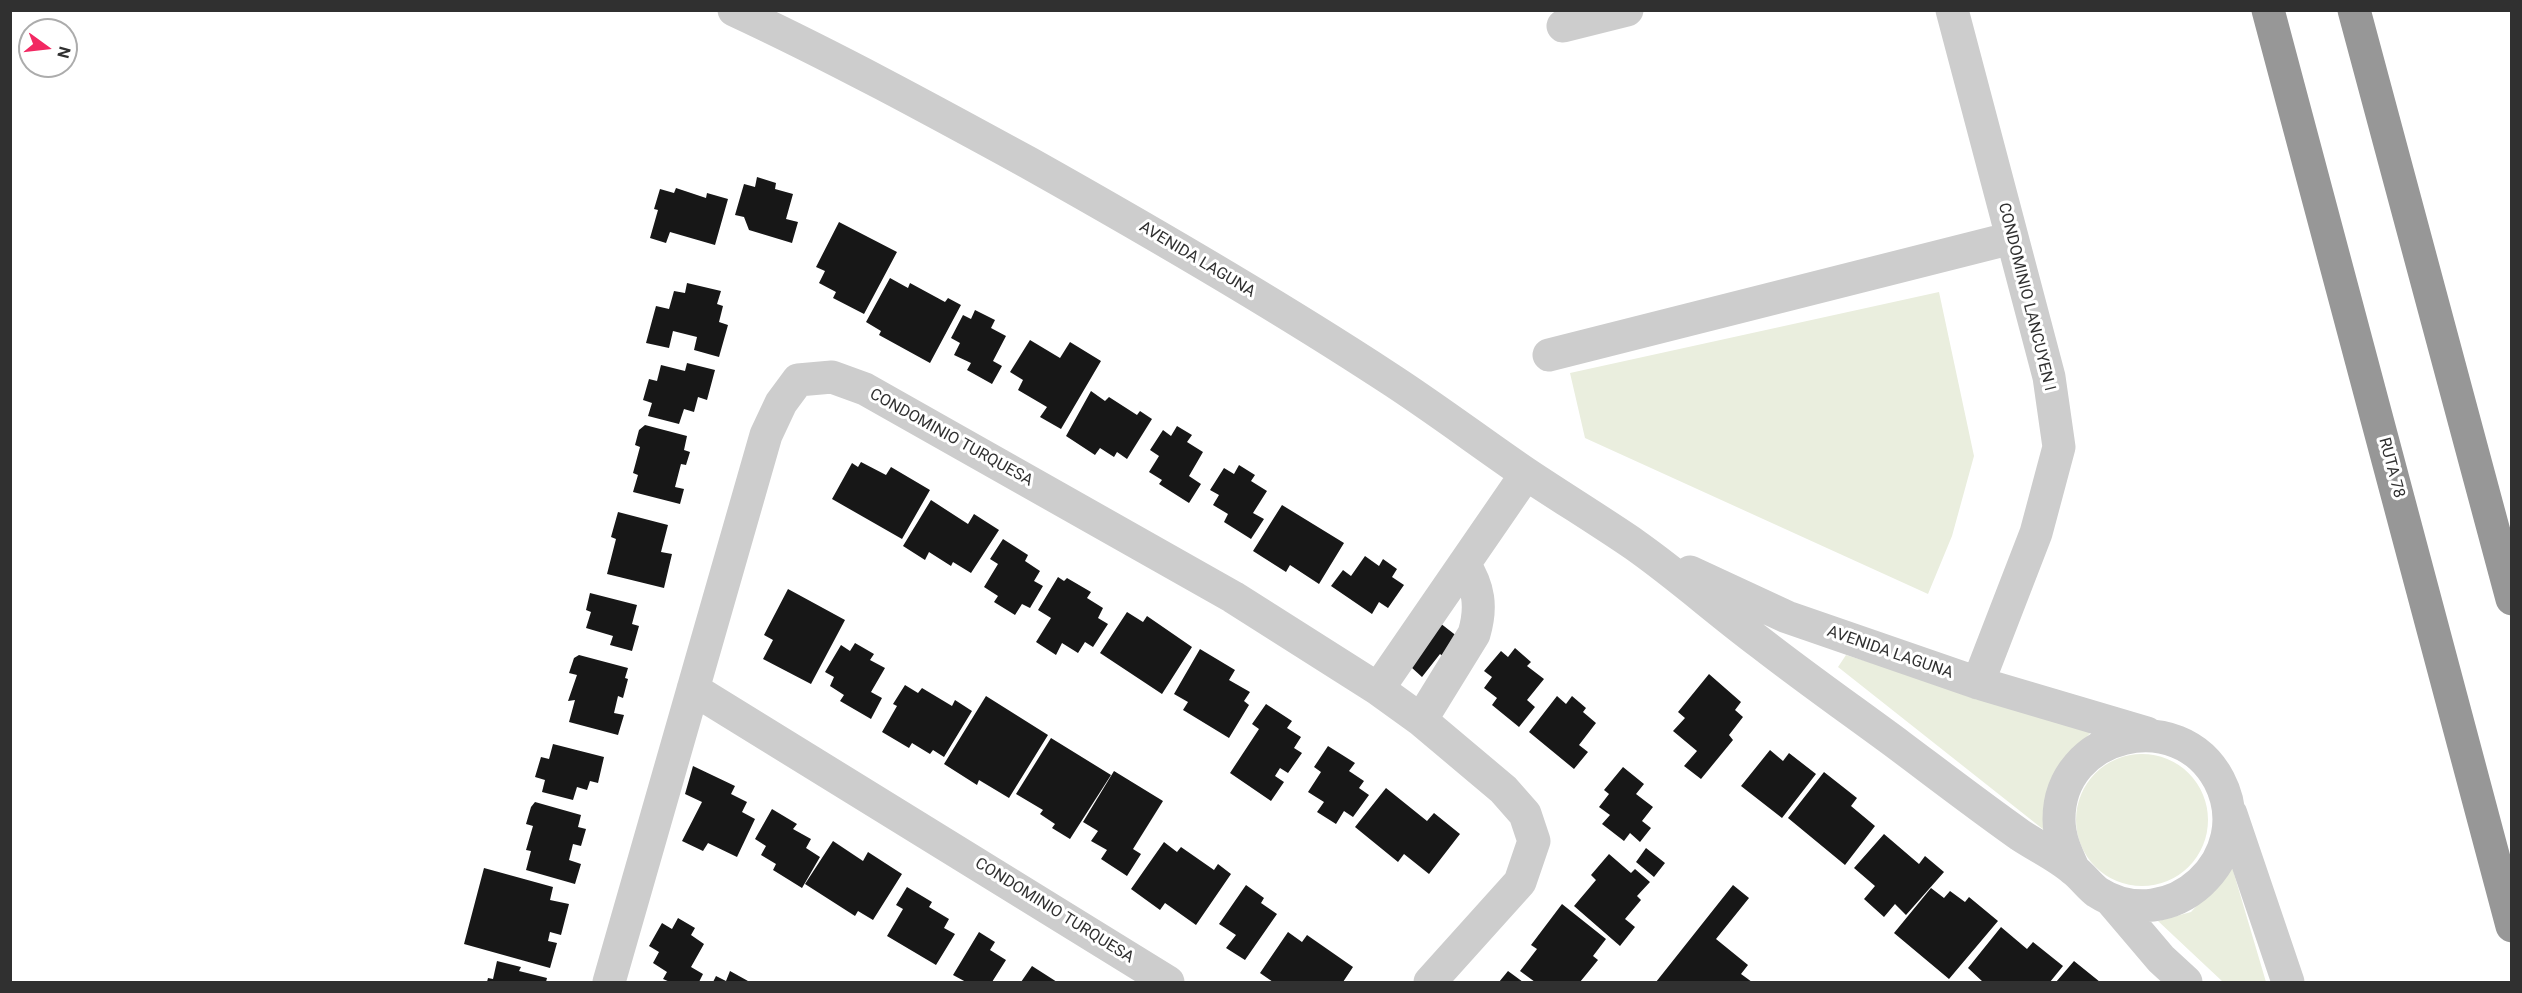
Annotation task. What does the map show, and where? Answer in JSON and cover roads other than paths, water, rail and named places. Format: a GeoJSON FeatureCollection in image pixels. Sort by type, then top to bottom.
{"type":"FeatureCollection","features":[{"type":"Feature","properties":{"kind":"highway","name":"RUTA 78"},"geometry":{"type":"LineString","coordinates":[[2268,10],[2511,926]]}},
{"type":"Feature","properties":{"kind":"highway"},"geometry":{"type":"LineString","coordinates":[[2354,10],[2511,599]]}},
{"type":"Feature","properties":{"kind":"street","name":"AVENIDA LAGUNA"},"geometry":{"type":"LineString","coordinates":[[734,10],[938,113],[1101,203],[1262,298],[1379,372],[1526,474],[1637,547],[1774,654],[2023,837],[2074,870]]}},
{"type":"Feature","properties":{"kind":"street"},"geometry":{"type":"LineString","coordinates":[[1563,26],[1627,10]]}},
{"type":"Feature","properties":{"kind":"street","name":"CONDOMINIO LANCUYEN I"},"geometry":{"type":"LineString","coordinates":[[1952,10],[2049,377],[2059,447],[2036,533],[1978,683]]}},
{"type":"Feature","properties":{"kind":"street"},"geometry":{"type":"LineString","coordinates":[[1549,355],[2012,238]]}},
{"type":"Feature","properties":{"kind":"street","name":"CONDOMINIO TURQUESA"},"geometry":{"type":"LineString","coordinates":[[609,982],[766,435],[781,403],[798,380],[832,378],[865,389],[1233,597],[1378,689],[1421,720],[1503,789],[1525,814],[1534,841],[1520,882],[1430,982]]}},
{"type":"Feature","properties":{"kind":"street"},"geometry":{"type":"LineString","coordinates":[[1378,689],[1526,474]]}},
{"type":"Feature","properties":{"kind":"street","name":"AVENIDA LAGUNA"},"geometry":{"type":"LineString","coordinates":[[1637,547],[1787,617],[1978,683],[2152,735]]}},
{"type":"Feature","properties":{"kind":"street"},"geometry":{"type":"LineString","coordinates":[[1421,720],[1474,634],[1478,620],[1480,605],[1478,591],[1464,564]]}},
{"type":"Feature","properties":{"kind":"street","name":"CONDOMINIO TURQUESA"},"geometry":{"type":"LineString","coordinates":[[693,689],[1168,982]]}},
{"type":"Feature","properties":{"kind":"street"},"geometry":{"type":"LineString","coordinates":[[2186,982],[2161,959],[2110,900],[2090,887],[2074,870],[2062,844],[2059,817],[2064,789],[2078,766],[2099,748],[2124,737],[2152,735],[2178,742],[2202,757],[2219,778],[2288,982]]}},
{"type":"Feature","properties":{"kind":"street"},"geometry":{"type":"LineString","coordinates":[[2110,900],[2140,906],[2170,902],[2197,887],[2218,864],[2228,835],[2228,804]]}}]}
